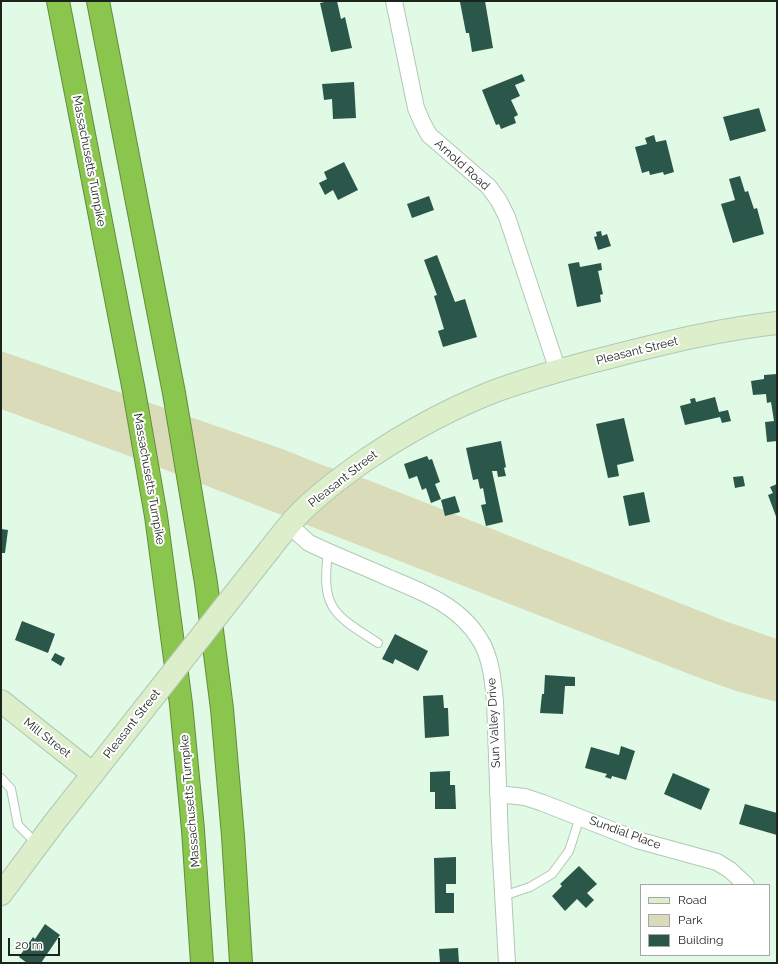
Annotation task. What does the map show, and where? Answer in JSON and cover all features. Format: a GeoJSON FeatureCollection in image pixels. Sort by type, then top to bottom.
{"type":"FeatureCollection","features":[{"type":"Feature","properties":{"kind":"highway","name":"Massachusetts Turnpike"},"geometry":{"type":"LineString","coordinates":[[58,1],[134,391],[156,516],[181,704],[193,830],[202,963]]}},
{"type":"Feature","properties":{"kind":"highway"},"geometry":{"type":"LineString","coordinates":[[98,1],[174,393],[206,582],[222,710],[234,844],[241,963]]}},
{"type":"Feature","properties":{"kind":"main road","name":"Pleasant Street"},"geometry":{"type":"LineString","coordinates":[[1,894],[121,738],[289,525],[304,509],[331,485],[412,430],[441,414],[502,389],[558,371],[695,336],[777,323]]}},
{"type":"Feature","properties":{"kind":"main road","name":"Mill Street"},"geometry":{"type":"LineString","coordinates":[[1,701],[93,774]]}},
{"type":"Feature","properties":{"kind":"street","name":"Arnold Road"},"geometry":{"type":"LineString","coordinates":[[394,1],[416,108],[422,122],[430,135],[489,187],[499,201],[507,217],[558,371]]}},
{"type":"Feature","properties":{"kind":"street","name":"Sun Valley Drive"},"geometry":{"type":"LineString","coordinates":[[289,525],[309,543],[423,592],[440,601],[456,612],[470,626],[481,641],[488,659],[493,679],[495,701],[498,794],[507,963]]}},
{"type":"Feature","properties":{"kind":"street","name":"Sundial Place"},"geometry":{"type":"LineString","coordinates":[[498,794],[526,797],[638,840],[717,862],[730,870],[745,884]]}},
{"type":"Feature","properties":{"kind":"lane"},"geometry":{"type":"LineString","coordinates":[[328,552],[325,575],[326,590],[332,607],[342,620],[378,643]]}},
{"type":"Feature","properties":{"kind":"lane"},"geometry":{"type":"LineString","coordinates":[[1,778],[11,789],[18,825],[38,845]]}},
{"type":"Feature","properties":{"kind":"lane"},"geometry":{"type":"LineString","coordinates":[[503,896],[530,886],[552,874],[569,851],[580,818]]}},
{"type":"Feature","properties":{"kind":"green space"},"geometry":{"type":"Polygon","coordinates":[[[1,351],[368,480],[725,621],[777,639],[777,702],[736,691],[697,677],[148,463],[1,409],[1,351]]]}},
{"type":"Feature","properties":{"kind":"building"},"geometry":{"type":"Polygon","coordinates":[[[337,1],[341,19],[345,17],[352,48],[331,52],[320,3],[337,1]]]}},
{"type":"Feature","properties":{"kind":"building"},"geometry":{"type":"Polygon","coordinates":[[[485,1],[493,48],[472,52],[469,33],[466,33],[460,2],[485,1]]]}},
{"type":"Feature","properties":{"kind":"building"},"geometry":{"type":"Polygon","coordinates":[[[522,74],[525,81],[515,85],[520,96],[511,100],[518,115],[514,117],[516,123],[501,129],[499,124],[496,125],[482,90],[522,74]]]}},
{"type":"Feature","properties":{"kind":"building"},"geometry":{"type":"Polygon","coordinates":[[[354,82],[356,118],[333,119],[332,99],[324,100],[322,84],[354,82]]]}},
{"type":"Feature","properties":{"kind":"building"},"geometry":{"type":"Polygon","coordinates":[[[759,108],[766,131],[730,141],[723,117],[759,108]]]}},
{"type":"Feature","properties":{"kind":"building"},"geometry":{"type":"Polygon","coordinates":[[[654,135],[656,142],[666,140],[674,172],[664,175],[663,172],[650,175],[649,171],[642,173],[635,147],[647,144],[645,138],[654,135]]]}},
{"type":"Feature","properties":{"kind":"building"},"geometry":{"type":"Polygon","coordinates":[[[344,162],[358,190],[338,200],[333,190],[325,195],[319,183],[327,179],[324,172],[344,162]]]}},
{"type":"Feature","properties":{"kind":"building"},"geometry":{"type":"Polygon","coordinates":[[[740,176],[745,192],[748,191],[754,209],[757,208],[764,234],[733,243],[721,204],[735,200],[729,179],[740,176]]]}},
{"type":"Feature","properties":{"kind":"building"},"geometry":{"type":"Polygon","coordinates":[[[429,196],[434,210],[412,218],[407,204],[429,196]]]}},
{"type":"Feature","properties":{"kind":"building"},"geometry":{"type":"Polygon","coordinates":[[[601,231],[602,236],[607,234],[611,246],[598,250],[594,237],[597,236],[596,232],[601,231]]]}},
{"type":"Feature","properties":{"kind":"building"},"geometry":{"type":"Polygon","coordinates":[[[437,255],[455,302],[465,299],[477,337],[443,347],[438,331],[444,329],[434,296],[437,295],[424,260],[437,255]]]}},
{"type":"Feature","properties":{"kind":"building"},"geometry":{"type":"Polygon","coordinates":[[[579,262],[580,267],[601,263],[602,270],[598,271],[603,294],[600,295],[601,302],[577,307],[568,264],[579,262]]]}},
{"type":"Feature","properties":{"kind":"building"},"geometry":{"type":"Polygon","coordinates":[[[777,374],[777,441],[767,442],[765,422],[774,421],[771,402],[767,403],[766,394],[753,395],[751,381],[764,379],[764,375],[777,374]]]}},
{"type":"Feature","properties":{"kind":"building"},"geometry":{"type":"Polygon","coordinates":[[[715,397],[719,412],[728,410],[731,421],[722,423],[720,417],[685,425],[680,406],[691,403],[690,399],[695,398],[696,402],[715,397]]]}},
{"type":"Feature","properties":{"kind":"building"},"geometry":{"type":"Polygon","coordinates":[[[624,418],[634,461],[617,465],[619,476],[608,478],[596,424],[624,418]]]}},
{"type":"Feature","properties":{"kind":"building"},"geometry":{"type":"Polygon","coordinates":[[[501,441],[506,467],[504,468],[506,476],[498,477],[497,471],[492,471],[503,522],[486,526],[481,505],[486,504],[483,488],[480,489],[478,479],[473,480],[466,448],[501,441]]]}},
{"type":"Feature","properties":{"kind":"building"},"geometry":{"type":"Polygon","coordinates":[[[427,456],[429,460],[432,459],[440,482],[435,484],[441,499],[431,503],[426,488],[422,490],[417,476],[409,479],[404,464],[427,456]]]}},
{"type":"Feature","properties":{"kind":"building"},"geometry":{"type":"Polygon","coordinates":[[[743,476],[745,486],[735,488],[733,477],[743,476]]]}},
{"type":"Feature","properties":{"kind":"building"},"geometry":{"type":"Polygon","coordinates":[[[777,484],[777,519],[768,495],[773,493],[770,487],[777,484]]]}},
{"type":"Feature","properties":{"kind":"building"},"geometry":{"type":"Polygon","coordinates":[[[644,492],[650,522],[629,526],[623,496],[644,492]]]}},
{"type":"Feature","properties":{"kind":"building"},"geometry":{"type":"Polygon","coordinates":[[[455,496],[460,512],[445,516],[441,500],[455,496]]]}},
{"type":"Feature","properties":{"kind":"building"},"geometry":{"type":"Polygon","coordinates":[[[1,529],[8,530],[5,553],[1,553],[1,529]]]}},
{"type":"Feature","properties":{"kind":"building"},"geometry":{"type":"Polygon","coordinates":[[[22,621],[55,634],[48,653],[15,640],[22,621]]]}},
{"type":"Feature","properties":{"kind":"building"},"geometry":{"type":"Polygon","coordinates":[[[395,634],[428,651],[418,671],[395,659],[393,664],[382,659],[395,634]]]}},
{"type":"Feature","properties":{"kind":"building"},"geometry":{"type":"Polygon","coordinates":[[[55,653],[65,658],[61,666],[51,660],[55,653]]]}},
{"type":"Feature","properties":{"kind":"building"},"geometry":{"type":"Polygon","coordinates":[[[545,675],[575,677],[575,686],[565,686],[563,714],[540,713],[542,694],[544,694],[545,675]]]}},
{"type":"Feature","properties":{"kind":"building"},"geometry":{"type":"Polygon","coordinates":[[[443,695],[444,708],[448,708],[449,736],[425,738],[423,696],[443,695]]]}},
{"type":"Feature","properties":{"kind":"building"},"geometry":{"type":"Polygon","coordinates":[[[621,746],[635,751],[626,780],[612,776],[611,779],[605,777],[607,774],[585,768],[591,747],[619,755],[621,746]]]}},
{"type":"Feature","properties":{"kind":"building"},"geometry":{"type":"Polygon","coordinates":[[[450,771],[450,785],[455,785],[456,809],[435,809],[435,792],[430,792],[430,772],[450,771]]]}},
{"type":"Feature","properties":{"kind":"building"},"geometry":{"type":"Polygon","coordinates":[[[673,773],[710,789],[701,810],[664,794],[673,773]]]}},
{"type":"Feature","properties":{"kind":"building"},"geometry":{"type":"Polygon","coordinates":[[[745,804],[777,813],[777,835],[739,824],[745,804]]]}},
{"type":"Feature","properties":{"kind":"building"},"geometry":{"type":"Polygon","coordinates":[[[456,857],[456,884],[446,884],[446,893],[454,893],[454,913],[435,913],[434,858],[456,857]]]}},
{"type":"Feature","properties":{"kind":"building"},"geometry":{"type":"Polygon","coordinates":[[[579,866],[597,884],[587,893],[594,900],[586,908],[577,899],[565,911],[552,896],[562,886],[560,884],[579,866]]]}},
{"type":"Feature","properties":{"kind":"building"},"geometry":{"type":"Polygon","coordinates":[[[45,924],[60,935],[41,963],[27,963],[19,957],[33,937],[35,939],[45,924]]]}},
{"type":"Feature","properties":{"kind":"building"},"geometry":{"type":"Polygon","coordinates":[[[458,948],[459,963],[440,963],[439,949],[458,948]]]}}]}
